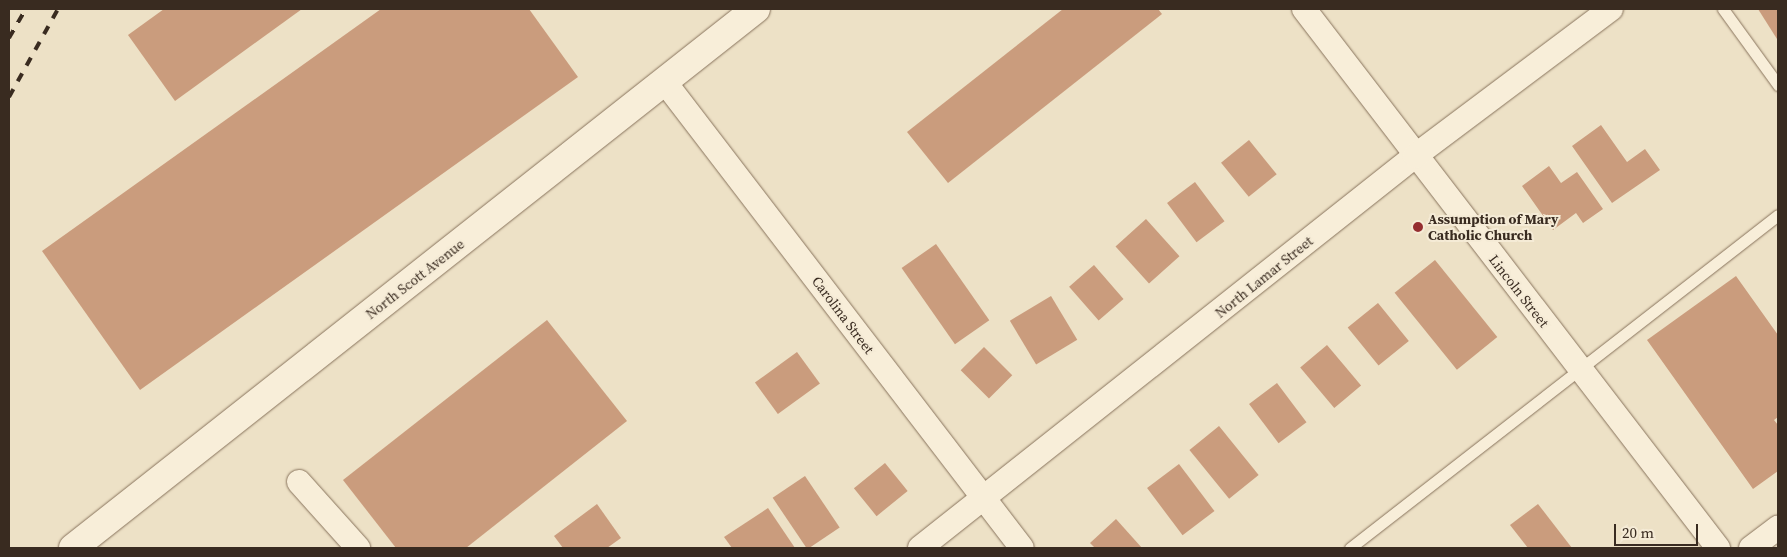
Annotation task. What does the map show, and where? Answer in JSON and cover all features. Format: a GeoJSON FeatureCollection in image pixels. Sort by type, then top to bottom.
{"type":"FeatureCollection","features":[{"type":"Feature","properties":{"kind":"main road","name":"North Scott Avenue"},"geometry":{"type":"LineString","coordinates":[[73,548],[756,9]]}},
{"type":"Feature","properties":{"kind":"street","name":"Lincoln Street"},"geometry":{"type":"LineString","coordinates":[[1304,9],[1415,156],[1718,548]]}},
{"type":"Feature","properties":{"kind":"street","name":"North Lamar Street"},"geometry":{"type":"LineString","coordinates":[[920,548],[985,499],[1415,156],[1611,9]]}},
{"type":"Feature","properties":{"kind":"street","name":"Carolina Street"},"geometry":{"type":"LineString","coordinates":[[664,81],[1022,548]]}},
{"type":"Feature","properties":{"kind":"street"},"geometry":{"type":"LineString","coordinates":[[299,482],[358,548]]}},
{"type":"Feature","properties":{"kind":"street"},"geometry":{"type":"LineString","coordinates":[[1751,548],[1778,528]]}},
{"type":"Feature","properties":{"kind":"lane"},"geometry":{"type":"LineString","coordinates":[[1723,9],[1778,85]]}},
{"type":"Feature","properties":{"kind":"lane"},"geometry":{"type":"LineString","coordinates":[[1350,548],[1778,215]]}},
{"type":"Feature","properties":{"kind":"building"},"geometry":{"type":"Polygon","coordinates":[[[164,9],[302,9],[175,101],[128,35],[164,9]]]}},
{"type":"Feature","properties":{"kind":"building"},"geometry":{"type":"Polygon","coordinates":[[[381,9],[529,9],[578,77],[140,390],[42,251],[381,9]]]}},
{"type":"Feature","properties":{"kind":"building"},"geometry":{"type":"Polygon","coordinates":[[[1063,9],[1158,9],[1162,14],[948,183],[907,132],[1063,9]]]}},
{"type":"Feature","properties":{"kind":"building"},"geometry":{"type":"Polygon","coordinates":[[[1758,9],[1778,9],[1777,39],[1758,9]]]}},
{"type":"Feature","properties":{"kind":"building"},"geometry":{"type":"Polygon","coordinates":[[[1601,125],[1627,162],[1645,149],[1660,170],[1612,203],[1572,146],[1601,125]]]}},
{"type":"Feature","properties":{"kind":"building"},"geometry":{"type":"Polygon","coordinates":[[[1249,140],[1277,174],[1249,197],[1221,163],[1249,140]]]}},
{"type":"Feature","properties":{"kind":"building"},"geometry":{"type":"Polygon","coordinates":[[[1549,166],[1561,183],[1577,172],[1603,209],[1583,223],[1576,213],[1553,230],[1522,186],[1549,166]]]}},
{"type":"Feature","properties":{"kind":"building"},"geometry":{"type":"Polygon","coordinates":[[[1195,182],[1224,221],[1197,242],[1167,203],[1195,182]]]}},
{"type":"Feature","properties":{"kind":"building"},"geometry":{"type":"Polygon","coordinates":[[[1146,219],[1179,256],[1149,284],[1116,246],[1146,219]]]}},
{"type":"Feature","properties":{"kind":"building"},"geometry":{"type":"Polygon","coordinates":[[[936,244],[989,320],[955,344],[902,268],[936,244]]]}},
{"type":"Feature","properties":{"kind":"building"},"geometry":{"type":"Polygon","coordinates":[[[1435,260],[1497,337],[1457,370],[1395,293],[1435,260]]]}},
{"type":"Feature","properties":{"kind":"building"},"geometry":{"type":"Polygon","coordinates":[[[1094,265],[1124,299],[1099,321],[1069,287],[1094,265]]]}},
{"type":"Feature","properties":{"kind":"building"},"geometry":{"type":"Polygon","coordinates":[[[1736,276],[1778,335],[1778,417],[1774,420],[1778,425],[1778,471],[1753,489],[1647,340],[1736,276]]]}},
{"type":"Feature","properties":{"kind":"building"},"geometry":{"type":"Polygon","coordinates":[[[1051,296],[1077,340],[1036,364],[1010,321],[1051,296]]]}},
{"type":"Feature","properties":{"kind":"building"},"geometry":{"type":"Polygon","coordinates":[[[1378,303],[1409,341],[1379,366],[1348,328],[1378,303]]]}},
{"type":"Feature","properties":{"kind":"building"},"geometry":{"type":"Polygon","coordinates":[[[547,320],[627,421],[466,548],[396,548],[343,480],[547,320]]]}},
{"type":"Feature","properties":{"kind":"building"},"geometry":{"type":"Polygon","coordinates":[[[1327,345],[1361,386],[1334,408],[1300,367],[1327,345]]]}},
{"type":"Feature","properties":{"kind":"building"},"geometry":{"type":"Polygon","coordinates":[[[984,347],[1012,375],[989,399],[961,370],[984,347]]]}},
{"type":"Feature","properties":{"kind":"building"},"geometry":{"type":"Polygon","coordinates":[[[797,352],[820,384],[778,414],[755,383],[797,352]]]}},
{"type":"Feature","properties":{"kind":"building"},"geometry":{"type":"Polygon","coordinates":[[[1277,383],[1306,422],[1279,443],[1249,404],[1277,383]]]}},
{"type":"Feature","properties":{"kind":"building"},"geometry":{"type":"Polygon","coordinates":[[[1219,426],[1259,475],[1229,499],[1189,450],[1219,426]]]}},
{"type":"Feature","properties":{"kind":"building"},"geometry":{"type":"Polygon","coordinates":[[[885,463],[908,491],[877,516],[854,488],[885,463]]]}},
{"type":"Feature","properties":{"kind":"building"},"geometry":{"type":"Polygon","coordinates":[[[1179,464],[1215,511],[1183,535],[1147,488],[1179,464]]]}},
{"type":"Feature","properties":{"kind":"building"},"geometry":{"type":"Polygon","coordinates":[[[805,476],[840,527],[807,548],[773,498],[805,476]]]}},
{"type":"Feature","properties":{"kind":"building"},"geometry":{"type":"Polygon","coordinates":[[[597,504],[621,538],[607,548],[563,548],[554,536],[597,504]]]}},
{"type":"Feature","properties":{"kind":"building"},"geometry":{"type":"Polygon","coordinates":[[[1538,504],[1572,548],[1528,548],[1510,525],[1538,504]]]}},
{"type":"Feature","properties":{"kind":"building"},"geometry":{"type":"Polygon","coordinates":[[[768,508],[795,548],[732,548],[724,537],[768,508]]]}},
{"type":"Feature","properties":{"kind":"building"},"geometry":{"type":"Polygon","coordinates":[[[1116,519],[1142,548],[1095,548],[1090,543],[1116,519]]]}},
{"type":"Feature","properties":{"kind":"railway"},"geometry":{"type":"LineString","coordinates":[[9,38],[26,9]]}},
{"type":"Feature","properties":{"kind":"railway"},"geometry":{"type":"LineString","coordinates":[[9,97],[58,9]]}},
{"type":"Feature","properties":{"kind":"place","name":"Assumption of Mary Catholic Church"},"geometry":{"type":"Point","coordinates":[1418,227]}}]}
